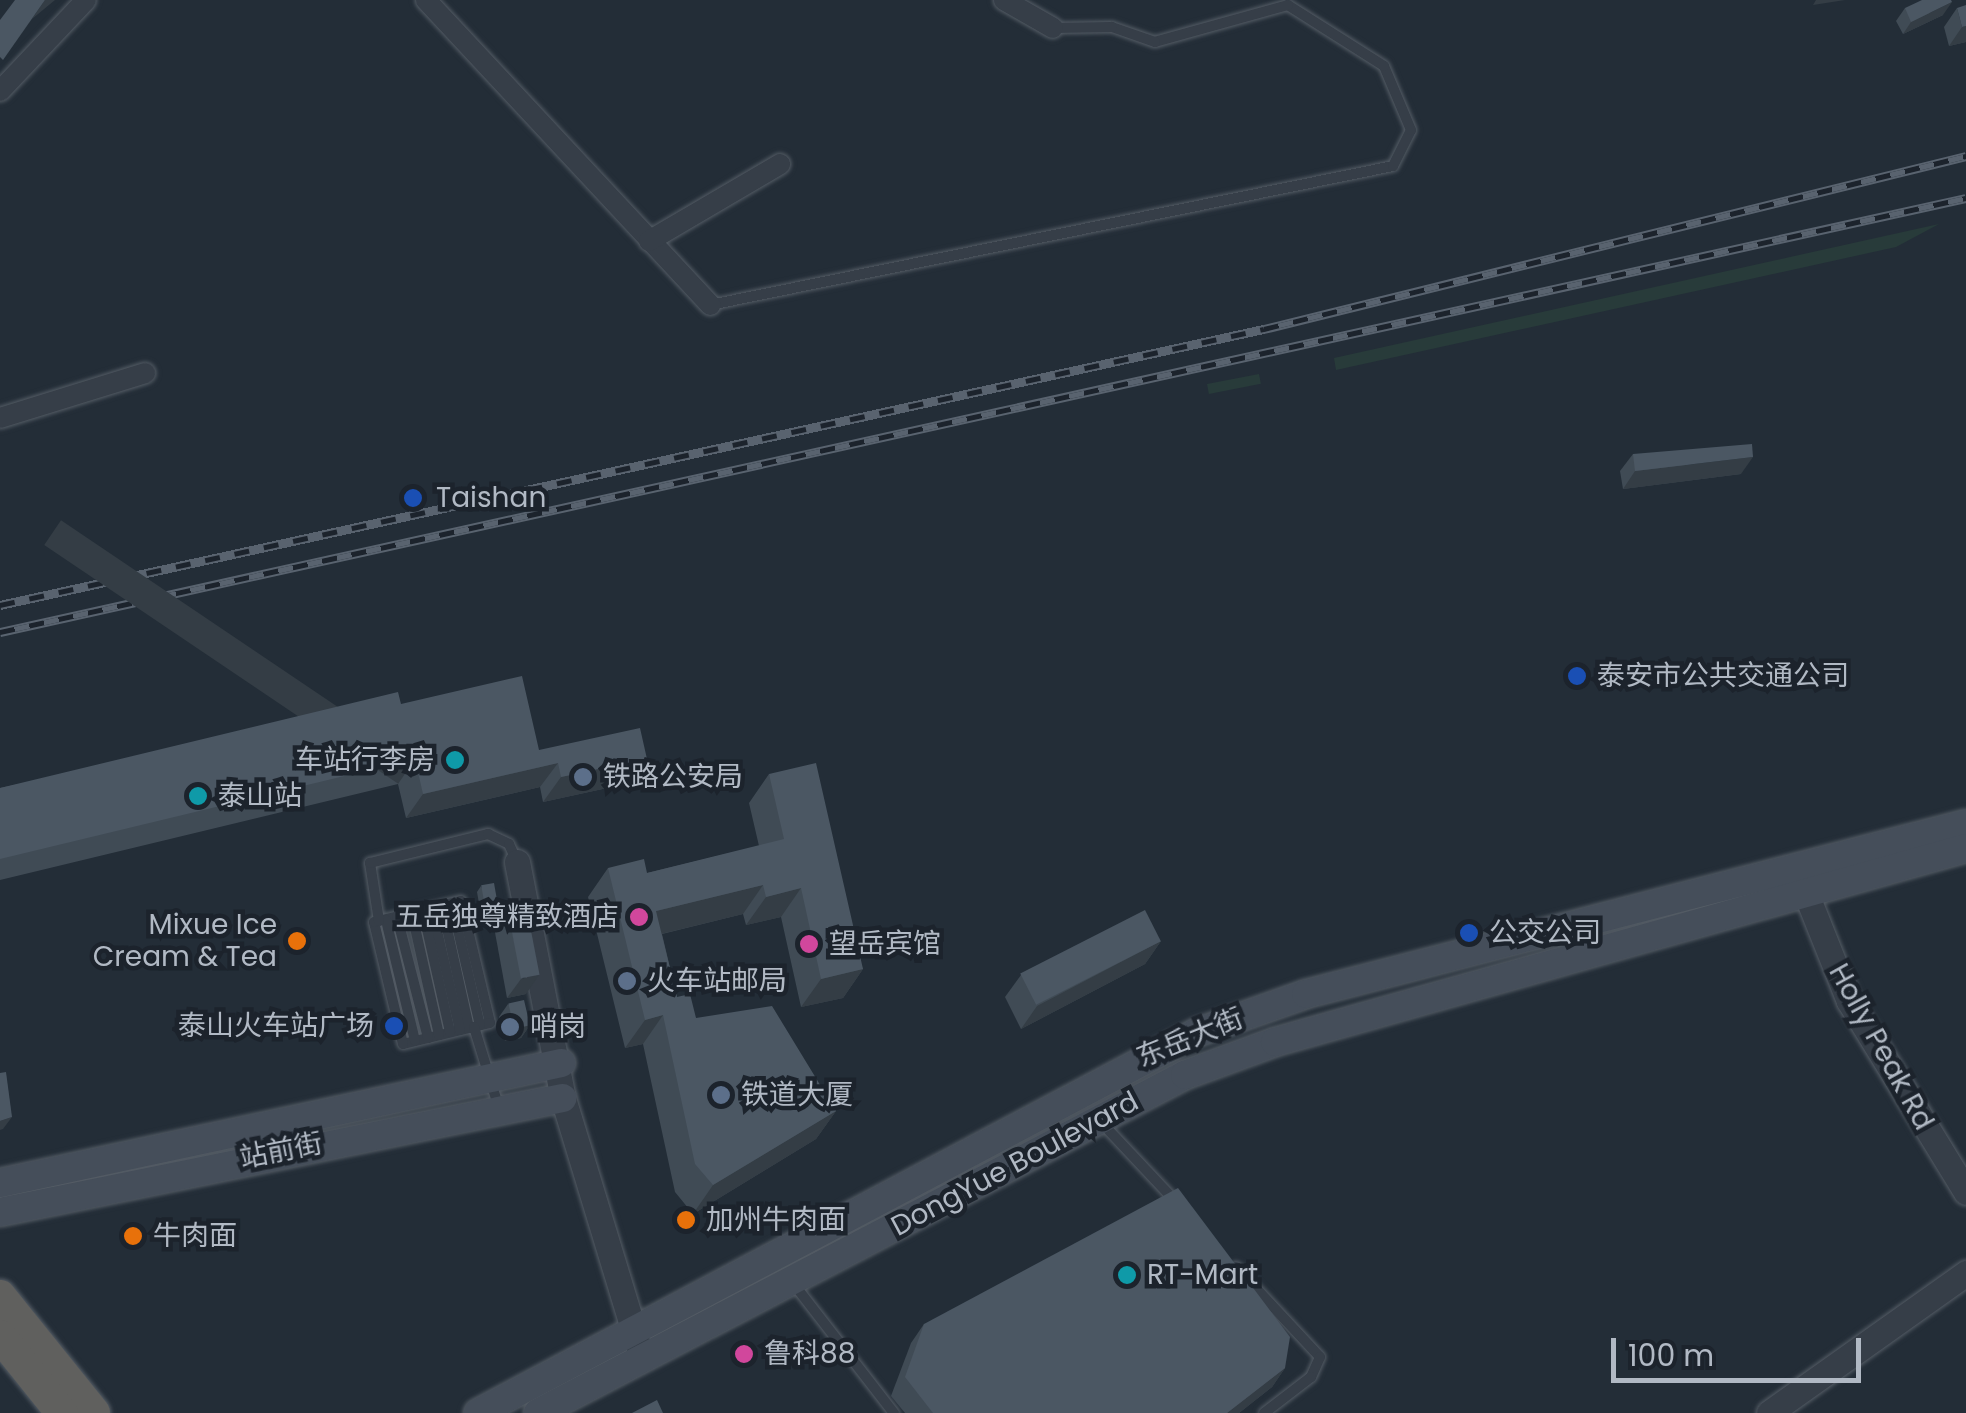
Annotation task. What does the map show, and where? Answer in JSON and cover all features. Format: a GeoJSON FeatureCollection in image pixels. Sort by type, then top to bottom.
{"type":"FeatureCollection","features":[{"type":"Feature","properties":{"kind":"highway"},"geometry":{"type":"LineString","coordinates":[[0,1296],[94,1413]]}},
{"type":"Feature","properties":{"kind":"highway"},"geometry":{"type":"LineString","coordinates":[[0,1336],[62,1413]]}},
{"type":"Feature","properties":{"kind":"main road","name":"东岳大街"},"geometry":{"type":"LineString","coordinates":[[478,1413],[628,1330],[1196,1033],[1306,994],[1966,824]]}},
{"type":"Feature","properties":{"kind":"main road","name":"DongYue Boulevard"},"geometry":{"type":"LineString","coordinates":[[538,1413],[1098,1118],[1276,1042],[1807,896],[1966,848]]}},
{"type":"Feature","properties":{"kind":"main road"},"geometry":{"type":"LineString","coordinates":[[1800,868],[1807,896]]}},
{"type":"Feature","properties":{"kind":"main road","name":"站前街"},"geometry":{"type":"LineString","coordinates":[[0,1183],[560,1063]]}},
{"type":"Feature","properties":{"kind":"main road","name":"站前街"},"geometry":{"type":"LineString","coordinates":[[0,1212],[498,1106],[564,1098]]}},
{"type":"Feature","properties":{"kind":"main road"},"geometry":{"type":"LineString","coordinates":[[0,1234],[39,1201]]}},
{"type":"Feature","properties":{"kind":"street"},"geometry":{"type":"LineString","coordinates":[[0,91],[86,0]]}},
{"type":"Feature","properties":{"kind":"street"},"geometry":{"type":"LineString","coordinates":[[426,0],[710,305]]}},
{"type":"Feature","properties":{"kind":"street"},"geometry":{"type":"LineString","coordinates":[[1004,0],[1053,28]]}},
{"type":"Feature","properties":{"kind":"street"},"geometry":{"type":"LineString","coordinates":[[649,241],[780,164]]}},
{"type":"Feature","properties":{"kind":"street"},"geometry":{"type":"LineString","coordinates":[[0,418],[145,373]]}},
{"type":"Feature","properties":{"kind":"street"},"geometry":{"type":"LineString","coordinates":[[516,862],[560,1063],[564,1098],[628,1330],[642,1356]]}},
{"type":"Feature","properties":{"kind":"street","name":"Holly Peak Rd"},"geometry":{"type":"LineString","coordinates":[[1807,896],[1849,1001],[1966,1192]]}},
{"type":"Feature","properties":{"kind":"street"},"geometry":{"type":"LineString","coordinates":[[1770,1413],[1966,1273]]}},
{"type":"Feature","properties":{"kind":"lane"},"geometry":{"type":"LineString","coordinates":[[710,305],[1394,166],[1411,130],[1384,66],[1288,5],[1155,42],[1112,27],[1053,28]]}},
{"type":"Feature","properties":{"kind":"lane"},"geometry":{"type":"LineString","coordinates":[[387,919],[461,902],[490,1023],[415,1040],[370,863],[488,834],[509,844],[516,862]]}},
{"type":"Feature","properties":{"kind":"lane"},"geometry":{"type":"LineString","coordinates":[[432,908],[457,1031]]}},
{"type":"Feature","properties":{"kind":"lane"},"geometry":{"type":"LineString","coordinates":[[432,908],[457,1031]]}},
{"type":"Feature","properties":{"kind":"lane"},"geometry":{"type":"LineString","coordinates":[[387,919],[490,1076],[498,1106]]}},
{"type":"Feature","properties":{"kind":"lane"},"geometry":{"type":"LineString","coordinates":[[1098,1118],[1189,1217]]}},
{"type":"Feature","properties":{"kind":"lane"},"geometry":{"type":"LineString","coordinates":[[1228,1259],[1320,1357],[1311,1377],[1264,1413]]}},
{"type":"Feature","properties":{"kind":"lane"},"geometry":{"type":"LineString","coordinates":[[793,1282],[894,1413]]}},
{"type":"Feature","properties":{"kind":"green space"},"geometry":{"type":"Polygon","coordinates":[[[1939,224],[1896,247],[1336,370],[1334,358],[1939,224]]]}},
{"type":"Feature","properties":{"kind":"green space"},"geometry":{"type":"Polygon","coordinates":[[[1259,374],[1261,384],[1209,394],[1207,384],[1259,374]]]}},
{"type":"Feature","properties":{"kind":"building"},"geometry":{"type":"Polygon","coordinates":[[[15,0],[45,0],[3,60],[0,20],[15,0]]]}},
{"type":"Feature","properties":{"kind":"building"},"geometry":{"type":"Polygon","coordinates":[[[1922,0],[1952,2],[1911,22],[1905,8],[1922,0]]]}},
{"type":"Feature","properties":{"kind":"building"},"geometry":{"type":"Polygon","coordinates":[[[1966,5],[1966,26],[1962,27],[1957,8],[1966,5]]]}},
{"type":"Feature","properties":{"kind":"building"},"geometry":{"type":"Polygon","coordinates":[[[1752,444],[1753,457],[1635,471],[1633,454],[1752,444]]]}},
{"type":"Feature","properties":{"kind":"building"},"geometry":{"type":"Polygon","coordinates":[[[522,676],[539,750],[640,728],[647,759],[561,777],[558,763],[423,794],[415,759],[0,859],[0,788],[398,692],[401,704],[522,676]]]}},
{"type":"Feature","properties":{"kind":"building"},"geometry":{"type":"Polygon","coordinates":[[[816,763],[863,969],[821,979],[801,888],[766,897],[763,885],[656,911],[677,997],[690,994],[696,1018],[772,1006],[836,1111],[713,1185],[695,1164],[663,1015],[645,1020],[608,868],[644,859],[647,873],[784,839],[769,774],[816,763]]]}},
{"type":"Feature","properties":{"kind":"building"},"geometry":{"type":"Polygon","coordinates":[[[494,883],[498,906],[485,908],[481,885],[494,883]]]}},
{"type":"Feature","properties":{"kind":"building"},"geometry":{"type":"Polygon","coordinates":[[[526,905],[540,975],[521,978],[507,909],[526,905]]]}},
{"type":"Feature","properties":{"kind":"building"},"geometry":{"type":"Polygon","coordinates":[[[1145,910],[1161,941],[1036,1005],[1020,974],[1145,910]]]}},
{"type":"Feature","properties":{"kind":"building"},"geometry":{"type":"Polygon","coordinates":[[[524,1000],[530,1025],[514,1029],[508,1004],[524,1000]]]}},
{"type":"Feature","properties":{"kind":"building"},"geometry":{"type":"Polygon","coordinates":[[[6,1072],[12,1117],[0,1121],[0,1073],[6,1072]]]}},
{"type":"Feature","properties":{"kind":"building","name":"RT-Mart"},"geometry":{"type":"Polygon","coordinates":[[[1178,1188],[1290,1337],[1285,1368],[1227,1413],[933,1413],[905,1377],[924,1324],[1178,1188]]]}},
{"type":"Feature","properties":{"kind":"building"},"geometry":{"type":"Polygon","coordinates":[[[657,1400],[663,1413],[632,1413],[657,1400]]]}},
{"type":"Feature","properties":{"kind":"railway"},"geometry":{"type":"LineString","coordinates":[[0,605],[1264,329],[1966,156]]}},
{"type":"Feature","properties":{"kind":"railway"},"geometry":{"type":"LineString","coordinates":[[0,632],[1966,198]]}},
{"type":"Feature","properties":{"kind":"place","name":"Taishan"},"geometry":{"type":"Point","coordinates":[413,498]}},
{"type":"Feature","properties":{"kind":"place","name":"泰安市公共交通公司"},"geometry":{"type":"Point","coordinates":[1577,676]}},
{"type":"Feature","properties":{"kind":"place","name":"车站行李房"},"geometry":{"type":"Point","coordinates":[455,760]}},
{"type":"Feature","properties":{"kind":"place","name":"铁路公安局"},"geometry":{"type":"Point","coordinates":[583,777]}},
{"type":"Feature","properties":{"kind":"place","name":"泰山站"},"geometry":{"type":"Point","coordinates":[198,796]}},
{"type":"Feature","properties":{"kind":"place","name":"五岳独尊精致酒店"},"geometry":{"type":"Point","coordinates":[639,917]}},
{"type":"Feature","properties":{"kind":"place","name":"公交公司"},"geometry":{"type":"Point","coordinates":[1469,933]}},
{"type":"Feature","properties":{"kind":"place","name":"Mixue Ice Cream & Tea"},"geometry":{"type":"Point","coordinates":[297,941]}},
{"type":"Feature","properties":{"kind":"place","name":"望岳宾馆"},"geometry":{"type":"Point","coordinates":[809,944]}},
{"type":"Feature","properties":{"kind":"place","name":"火车站邮局"},"geometry":{"type":"Point","coordinates":[627,981]}},
{"type":"Feature","properties":{"kind":"place","name":"泰山火车站广场"},"geometry":{"type":"Point","coordinates":[394,1026]}},
{"type":"Feature","properties":{"kind":"place","name":"哨岗"},"geometry":{"type":"Point","coordinates":[510,1027]}},
{"type":"Feature","properties":{"kind":"place","name":"铁道大厦"},"geometry":{"type":"Point","coordinates":[721,1095]}},
{"type":"Feature","properties":{"kind":"place","name":"加州牛肉面"},"geometry":{"type":"Point","coordinates":[686,1220]}},
{"type":"Feature","properties":{"kind":"place","name":"牛肉面"},"geometry":{"type":"Point","coordinates":[133,1236]}},
{"type":"Feature","properties":{"kind":"place","name":"RT-Mart"},"geometry":{"type":"Point","coordinates":[1127,1275]}},
{"type":"Feature","properties":{"kind":"place","name":"鲁科88"},"geometry":{"type":"Point","coordinates":[744,1354]}}]}
